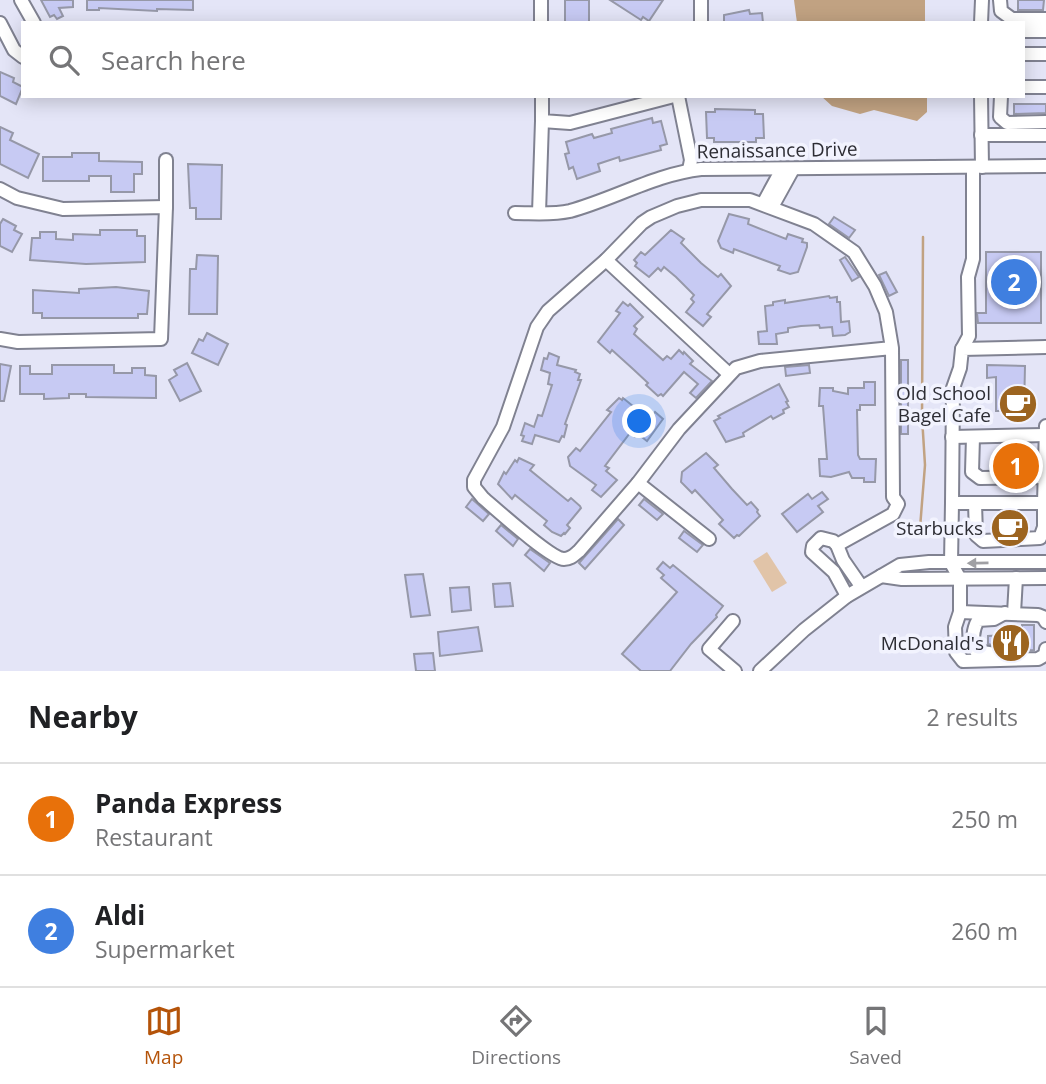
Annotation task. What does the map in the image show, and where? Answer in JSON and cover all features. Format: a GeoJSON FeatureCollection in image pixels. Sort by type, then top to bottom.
{"type":"FeatureCollection","features":[{"type":"Feature","properties":{"kind":"street"},"geometry":{"type":"LineString","coordinates":[[21,0],[33,21]]}},
{"type":"Feature","properties":{"kind":"street"},"geometry":{"type":"LineString","coordinates":[[541,0],[541,21]]}},
{"type":"Feature","properties":{"kind":"street"},"geometry":{"type":"LineString","coordinates":[[701,0],[701,21]]}},
{"type":"Feature","properties":{"kind":"street"},"geometry":{"type":"LineString","coordinates":[[981,21],[982,0]]}},
{"type":"Feature","properties":{"kind":"street"},"geometry":{"type":"LineString","coordinates":[[1000,0],[1001,11],[1012,19],[1046,19]]}},
{"type":"Feature","properties":{"kind":"street"},"geometry":{"type":"LineString","coordinates":[[0,23],[14,50],[21,55]]}},
{"type":"Feature","properties":{"kind":"street"},"geometry":{"type":"LineString","coordinates":[[1025,31],[1046,31]]}},
{"type":"Feature","properties":{"kind":"street"},"geometry":{"type":"LineString","coordinates":[[1025,54],[1046,54]]}},
{"type":"Feature","properties":{"kind":"street"},"geometry":{"type":"LineString","coordinates":[[1025,62],[1046,62]]}},
{"type":"Feature","properties":{"kind":"street"},"geometry":{"type":"LineString","coordinates":[[1025,87],[1046,86]]}},
{"type":"Feature","properties":{"kind":"street"},"geometry":{"type":"LineString","coordinates":[[539,213],[542,98]]}},
{"type":"Feature","properties":{"kind":"street"},"geometry":{"type":"LineString","coordinates":[[542,121],[570,123],[668,98]]}},
{"type":"Feature","properties":{"kind":"street"},"geometry":{"type":"LineString","coordinates":[[676,98],[691,160],[689,170]]}},
{"type":"Feature","properties":{"kind":"street"},"geometry":{"type":"LineString","coordinates":[[981,98],[973,259],[968,276],[969,336],[962,349],[960,368],[953,388],[951,563],[960,579],[960,612],[955,627],[956,652],[963,661],[1038,659],[1046,651]]}},
{"type":"Feature","properties":{"kind":"street"},"geometry":{"type":"LineString","coordinates":[[994,98],[991,106],[993,122],[1046,122]]}},
{"type":"Feature","properties":{"kind":"street"},"geometry":{"type":"LineString","coordinates":[[1001,98],[1000,117],[1007,123]]}},
{"type":"Feature","properties":{"kind":"street"},"geometry":{"type":"LineString","coordinates":[[981,135],[1046,135]]}},
{"type":"Feature","properties":{"kind":"street"},"geometry":{"type":"LineString","coordinates":[[0,339],[18,342],[161,339],[166,160]]}},
{"type":"Feature","properties":{"kind":"street","name":"Renaissance Drive"},"geometry":{"type":"LineString","coordinates":[[515,213],[572,210],[689,170],[1046,166]]}},
{"type":"Feature","properties":{"kind":"street"},"geometry":{"type":"LineString","coordinates":[[768,205],[788,169]]}},
{"type":"Feature","properties":{"kind":"street"},"geometry":{"type":"LineString","coordinates":[[0,190],[17,198],[63,209],[166,206]]}},
{"type":"Feature","properties":{"kind":"street"},"geometry":{"type":"LineString","coordinates":[[837,545],[878,521],[893,497],[892,348],[886,312],[875,286],[854,252],[814,224],[750,200],[701,200],[651,217],[548,311],[537,327],[509,412],[475,475],[473,484],[483,498],[547,551],[564,559],[572,557],[638,483],[671,439],[736,368],[760,360],[892,348]]}},
{"type":"Feature","properties":{"kind":"street"},"geometry":{"type":"LineString","coordinates":[[606,260],[729,374]]}},
{"type":"Feature","properties":{"kind":"street"},"geometry":{"type":"LineString","coordinates":[[962,349],[1046,347]]}},
{"type":"Feature","properties":{"kind":"street"},"geometry":{"type":"LineString","coordinates":[[951,437],[1045,431],[1044,527],[1040,538],[984,541],[976,535],[975,503]]}},
{"type":"Feature","properties":{"kind":"street"},"geometry":{"type":"LineString","coordinates":[[973,437],[972,472],[981,478],[1045,477]]}},
{"type":"Feature","properties":{"kind":"street"},"geometry":{"type":"LineString","coordinates":[[638,483],[709,538]]}},
{"type":"Feature","properties":{"kind":"street"},"geometry":{"type":"LineString","coordinates":[[952,503],[1044,503]]}},
{"type":"Feature","properties":{"kind":"street"},"geometry":{"type":"LineString","coordinates":[[848,596],[834,572],[812,552],[813,546],[821,538],[837,545],[843,560],[861,586]]}},
{"type":"Feature","properties":{"kind":"street"},"geometry":{"type":"LineString","coordinates":[[760,671],[804,629],[861,586],[900,565],[1046,562]]}},
{"type":"Feature","properties":{"kind":"street"},"geometry":{"type":"LineString","coordinates":[[881,576],[902,579],[1046,578]]}},
{"type":"Feature","properties":{"kind":"street"},"geometry":{"type":"LineString","coordinates":[[1009,613],[1016,578]]}},
{"type":"Feature","properties":{"kind":"street"},"geometry":{"type":"LineString","coordinates":[[960,612],[1038,615],[1046,622]]}},
{"type":"Feature","properties":{"kind":"street"},"geometry":{"type":"LineString","coordinates":[[1009,613],[993,620],[978,620],[973,635],[976,651],[987,654],[1046,651]]}},
{"type":"Feature","properties":{"kind":"street"},"geometry":{"type":"LineString","coordinates":[[733,621],[709,649],[736,671]]}},
{"type":"Feature","properties":{"kind":"shaded area"},"geometry":{"type":"Polygon","coordinates":[[[794,0],[925,0],[925,21],[797,21],[794,0]]]}},
{"type":"Feature","properties":{"kind":"shaded area"},"geometry":{"type":"Polygon","coordinates":[[[823,98],[927,98],[927,112],[917,121],[874,110],[860,114],[832,106],[823,98]]]}},
{"type":"Feature","properties":{"kind":"shaded area"},"geometry":{"type":"Polygon","coordinates":[[[767,552],[787,583],[772,592],[753,561],[767,552]]]}},
{"type":"Feature","properties":{"kind":"building"},"geometry":{"type":"Polygon","coordinates":[[[41,0],[73,0],[73,7],[59,8],[63,16],[57,19],[54,15],[50,17],[41,0]]]}},
{"type":"Feature","properties":{"kind":"building"},"geometry":{"type":"Polygon","coordinates":[[[87,0],[193,0],[193,10],[87,10],[87,0]]]}},
{"type":"Feature","properties":{"kind":"building"},"geometry":{"type":"Polygon","coordinates":[[[565,0],[589,0],[589,21],[565,21],[565,0]]]}},
{"type":"Feature","properties":{"kind":"building"},"geometry":{"type":"Polygon","coordinates":[[[610,0],[663,0],[649,21],[643,17],[641,20],[610,0]]]}},
{"type":"Feature","properties":{"kind":"building"},"geometry":{"type":"Polygon","coordinates":[[[1018,0],[1044,0],[1043,10],[1018,10],[1018,0]]]}},
{"type":"Feature","properties":{"kind":"building"},"geometry":{"type":"Polygon","coordinates":[[[749,10],[750,14],[762,13],[763,21],[724,21],[724,15],[749,10]]]}},
{"type":"Feature","properties":{"kind":"building"},"geometry":{"type":"Polygon","coordinates":[[[0,72],[14,78],[13,82],[21,86],[21,92],[16,104],[0,96],[0,72]]]}},
{"type":"Feature","properties":{"kind":"building"},"geometry":{"type":"Polygon","coordinates":[[[1014,104],[1046,104],[1046,113],[1014,114],[1014,104]]]}},
{"type":"Feature","properties":{"kind":"building"},"geometry":{"type":"Polygon","coordinates":[[[715,109],[755,110],[755,114],[763,114],[764,138],[756,138],[756,142],[714,142],[714,138],[707,138],[706,112],[715,112],[715,109]]]}},
{"type":"Feature","properties":{"kind":"building"},"geometry":{"type":"Polygon","coordinates":[[[652,118],[653,123],[661,121],[667,144],[660,146],[661,150],[620,161],[619,157],[598,164],[600,171],[577,179],[573,167],[569,169],[565,154],[569,153],[566,142],[592,134],[594,138],[612,133],[611,129],[652,118]]]}},
{"type":"Feature","properties":{"kind":"building"},"geometry":{"type":"Polygon","coordinates":[[[0,127],[13,133],[10,140],[39,154],[28,178],[0,164],[0,127]]]}},
{"type":"Feature","properties":{"kind":"building"},"geometry":{"type":"Polygon","coordinates":[[[72,153],[99,153],[99,161],[142,162],[142,174],[134,174],[134,192],[111,192],[111,176],[89,176],[89,181],[43,181],[43,157],[72,157],[72,153]]]}},
{"type":"Feature","properties":{"kind":"building"},"geometry":{"type":"Polygon","coordinates":[[[188,164],[222,165],[221,219],[196,219],[196,208],[190,208],[188,164]]]}},
{"type":"Feature","properties":{"kind":"building"},"geometry":{"type":"Polygon","coordinates":[[[729,214],[749,219],[748,224],[786,239],[788,234],[803,239],[802,242],[807,243],[807,247],[798,272],[790,274],[778,270],[780,266],[734,249],[733,253],[721,248],[718,241],[729,214]]]}},
{"type":"Feature","properties":{"kind":"building"},"geometry":{"type":"Polygon","coordinates":[[[834,217],[855,230],[849,238],[829,224],[834,217]]]}},
{"type":"Feature","properties":{"kind":"building"},"geometry":{"type":"Polygon","coordinates":[[[3,219],[16,226],[14,230],[22,234],[12,252],[0,246],[0,224],[3,219]]]}},
{"type":"Feature","properties":{"kind":"building"},"geometry":{"type":"Polygon","coordinates":[[[100,230],[137,230],[137,236],[145,236],[145,262],[86,264],[30,260],[32,238],[40,238],[40,232],[56,232],[56,239],[73,240],[73,234],[100,235],[100,230]]]}},
{"type":"Feature","properties":{"kind":"building"},"geometry":{"type":"Polygon","coordinates":[[[671,230],[684,239],[681,243],[701,263],[718,277],[721,274],[731,286],[707,314],[711,317],[703,326],[686,312],[694,302],[691,299],[694,295],[676,277],[664,267],[661,271],[658,268],[649,277],[635,266],[637,263],[634,260],[641,252],[645,255],[671,230]]]}},
{"type":"Feature","properties":{"kind":"building"},"geometry":{"type":"Polygon","coordinates":[[[986,252],[1041,252],[1041,323],[978,323],[977,313],[986,313],[986,252]]]}},
{"type":"Feature","properties":{"kind":"building"},"geometry":{"type":"Polygon","coordinates":[[[197,255],[218,256],[217,314],[189,314],[190,269],[196,269],[197,255]]]}},
{"type":"Feature","properties":{"kind":"building"},"geometry":{"type":"Polygon","coordinates":[[[845,257],[859,277],[852,281],[840,260],[845,257]]]}},
{"type":"Feature","properties":{"kind":"building"},"geometry":{"type":"Polygon","coordinates":[[[886,272],[897,292],[889,296],[879,275],[886,272]]]}},
{"type":"Feature","properties":{"kind":"building"},"geometry":{"type":"Polygon","coordinates":[[[116,287],[149,291],[147,314],[138,314],[138,318],[42,318],[42,313],[33,313],[33,290],[79,293],[79,289],[116,287]]]}},
{"type":"Feature","properties":{"kind":"building"},"geometry":{"type":"Polygon","coordinates":[[[837,297],[837,302],[840,302],[841,322],[849,321],[850,332],[833,336],[832,327],[801,326],[776,334],[777,344],[759,344],[758,332],[767,331],[765,306],[785,300],[785,303],[837,297]]]}},
{"type":"Feature","properties":{"kind":"building"},"geometry":{"type":"Polygon","coordinates":[[[623,302],[628,306],[630,304],[643,317],[634,326],[637,329],[634,334],[663,360],[667,356],[671,359],[679,350],[683,354],[684,352],[693,361],[690,364],[712,381],[696,398],[690,393],[698,384],[684,372],[663,396],[658,396],[646,385],[648,383],[612,350],[610,353],[598,342],[620,313],[616,311],[623,302]]]}},
{"type":"Feature","properties":{"kind":"building"},"geometry":{"type":"Polygon","coordinates":[[[207,333],[228,344],[218,365],[192,353],[199,339],[203,341],[207,333]]]}},
{"type":"Feature","properties":{"kind":"building"},"geometry":{"type":"Polygon","coordinates":[[[549,353],[559,357],[557,365],[576,370],[575,372],[580,374],[578,380],[581,380],[565,424],[564,437],[562,436],[559,442],[535,435],[532,444],[522,441],[524,436],[521,435],[525,423],[534,427],[538,415],[542,416],[552,385],[548,384],[550,373],[541,370],[544,358],[547,359],[549,353]]]}},
{"type":"Feature","properties":{"kind":"building"},"geometry":{"type":"Polygon","coordinates":[[[901,360],[908,360],[908,434],[901,434],[901,360]]]}},
{"type":"Feature","properties":{"kind":"building"},"geometry":{"type":"Polygon","coordinates":[[[187,363],[201,391],[180,401],[169,380],[177,375],[174,370],[187,363]]]}},
{"type":"Feature","properties":{"kind":"building"},"geometry":{"type":"Polygon","coordinates":[[[0,364],[11,366],[4,401],[0,401],[0,364]]]}},
{"type":"Feature","properties":{"kind":"building"},"geometry":{"type":"Polygon","coordinates":[[[52,365],[114,365],[114,373],[132,373],[132,368],[145,368],[145,375],[156,376],[156,398],[86,397],[86,394],[69,394],[69,398],[44,399],[44,394],[20,394],[20,366],[30,366],[30,374],[52,374],[52,365]]]}},
{"type":"Feature","properties":{"kind":"building"},"geometry":{"type":"Polygon","coordinates":[[[809,365],[810,373],[786,376],[785,367],[809,365]]]}},
{"type":"Feature","properties":{"kind":"building"},"geometry":{"type":"Polygon","coordinates":[[[987,365],[1025,366],[1024,411],[996,411],[996,377],[987,378],[987,365]]]}},
{"type":"Feature","properties":{"kind":"building"},"geometry":{"type":"Polygon","coordinates":[[[864,382],[875,382],[875,405],[860,405],[860,410],[857,410],[858,455],[860,459],[876,459],[875,482],[852,478],[849,472],[831,477],[820,476],[819,459],[827,459],[823,406],[819,406],[820,388],[833,388],[833,391],[848,394],[848,388],[864,388],[864,382]]]}},
{"type":"Feature","properties":{"kind":"building"},"geometry":{"type":"Polygon","coordinates":[[[779,384],[788,401],[786,402],[789,407],[783,410],[784,413],[773,419],[771,416],[743,433],[744,436],[726,442],[714,421],[720,418],[718,416],[779,384]]]}},
{"type":"Feature","properties":{"kind":"building"},"geometry":{"type":"Polygon","coordinates":[[[619,398],[623,398],[649,419],[655,412],[663,419],[647,441],[638,434],[635,437],[630,433],[605,466],[609,468],[606,471],[617,480],[601,497],[592,490],[596,485],[570,466],[568,457],[576,448],[580,451],[611,412],[607,410],[619,398]]]}},
{"type":"Feature","properties":{"kind":"building"},"geometry":{"type":"Polygon","coordinates":[[[706,453],[718,465],[714,468],[732,489],[747,505],[751,502],[760,516],[734,538],[719,524],[723,520],[695,490],[692,493],[681,482],[682,472],[706,453]]]}},
{"type":"Feature","properties":{"kind":"building"},"geometry":{"type":"Polygon","coordinates":[[[1001,456],[1031,456],[1031,468],[1001,469],[1001,456]]]}},
{"type":"Feature","properties":{"kind":"building"},"geometry":{"type":"Polygon","coordinates":[[[519,458],[534,465],[530,470],[568,501],[571,498],[580,506],[567,525],[570,528],[565,534],[561,536],[552,532],[544,525],[547,521],[515,495],[512,499],[498,484],[504,472],[506,474],[519,458]]]}},
{"type":"Feature","properties":{"kind":"building"},"geometry":{"type":"Polygon","coordinates":[[[822,492],[828,499],[818,506],[823,512],[797,532],[782,514],[808,494],[812,499],[822,492]]]}},
{"type":"Feature","properties":{"kind":"building"},"geometry":{"type":"Polygon","coordinates":[[[472,499],[489,514],[483,521],[466,507],[472,499]]]}},
{"type":"Feature","properties":{"kind":"building"},"geometry":{"type":"Polygon","coordinates":[[[644,499],[663,514],[657,520],[639,505],[644,499]]]}},
{"type":"Feature","properties":{"kind":"building"},"geometry":{"type":"Polygon","coordinates":[[[618,519],[624,525],[585,569],[579,563],[618,519]]]}},
{"type":"Feature","properties":{"kind":"building","name":"Starbucks"},"geometry":{"type":"Polygon","coordinates":[[[994,521],[1027,521],[1027,530],[994,532],[994,521]]]}},
{"type":"Feature","properties":{"kind":"building"},"geometry":{"type":"Polygon","coordinates":[[[501,525],[518,539],[513,546],[496,531],[501,525]]]}},
{"type":"Feature","properties":{"kind":"building"},"geometry":{"type":"Polygon","coordinates":[[[684,531],[703,545],[697,552],[679,538],[684,531]]]}},
{"type":"Feature","properties":{"kind":"building"},"geometry":{"type":"Polygon","coordinates":[[[530,549],[550,563],[544,571],[525,555],[530,549]]]}},
{"type":"Feature","properties":{"kind":"building"},"geometry":{"type":"Polygon","coordinates":[[[663,562],[670,568],[673,565],[723,606],[717,617],[670,671],[641,671],[622,654],[677,592],[661,578],[664,575],[657,569],[663,562]]]}},
{"type":"Feature","properties":{"kind":"building"},"geometry":{"type":"Polygon","coordinates":[[[423,574],[430,615],[411,617],[405,575],[423,574]]]}},
{"type":"Feature","properties":{"kind":"building"},"geometry":{"type":"Polygon","coordinates":[[[510,583],[513,606],[495,607],[493,584],[510,583]]]}},
{"type":"Feature","properties":{"kind":"building"},"geometry":{"type":"Polygon","coordinates":[[[469,587],[471,610],[452,612],[450,588],[469,587]]]}},
{"type":"Feature","properties":{"kind":"building","name":"McDonald's"},"geometry":{"type":"Polygon","coordinates":[[[1022,625],[1034,625],[1034,650],[1003,651],[1000,647],[988,644],[988,636],[1022,634],[1022,625]]]}},
{"type":"Feature","properties":{"kind":"building"},"geometry":{"type":"Polygon","coordinates":[[[478,627],[482,651],[440,656],[438,632],[478,627]]]}},
{"type":"Feature","properties":{"kind":"building"},"geometry":{"type":"Polygon","coordinates":[[[433,653],[435,671],[416,671],[414,654],[433,653]]]}},
{"type":"Feature","properties":{"kind":"waterway"},"geometry":{"type":"LineString","coordinates":[[920,528],[925,465],[922,417],[923,237]]}},
{"type":"Feature","properties":{"kind":"place","name":"Aldi"},"geometry":{"type":"Point","coordinates":[1014,282]}},
{"type":"Feature","properties":{"kind":"place","name":"Old School Bagel Cafe"},"geometry":{"type":"Point","coordinates":[1018,404]}},
{"type":"Feature","properties":{"kind":"place","name":"Panda Express"},"geometry":{"type":"Point","coordinates":[1016,466]}},
{"type":"Feature","properties":{"kind":"place","name":"Starbucks"},"geometry":{"type":"Point","coordinates":[1010,528]}},
{"type":"Feature","properties":{"kind":"place","name":"McDonald's"},"geometry":{"type":"Point","coordinates":[1011,643]}}]}
